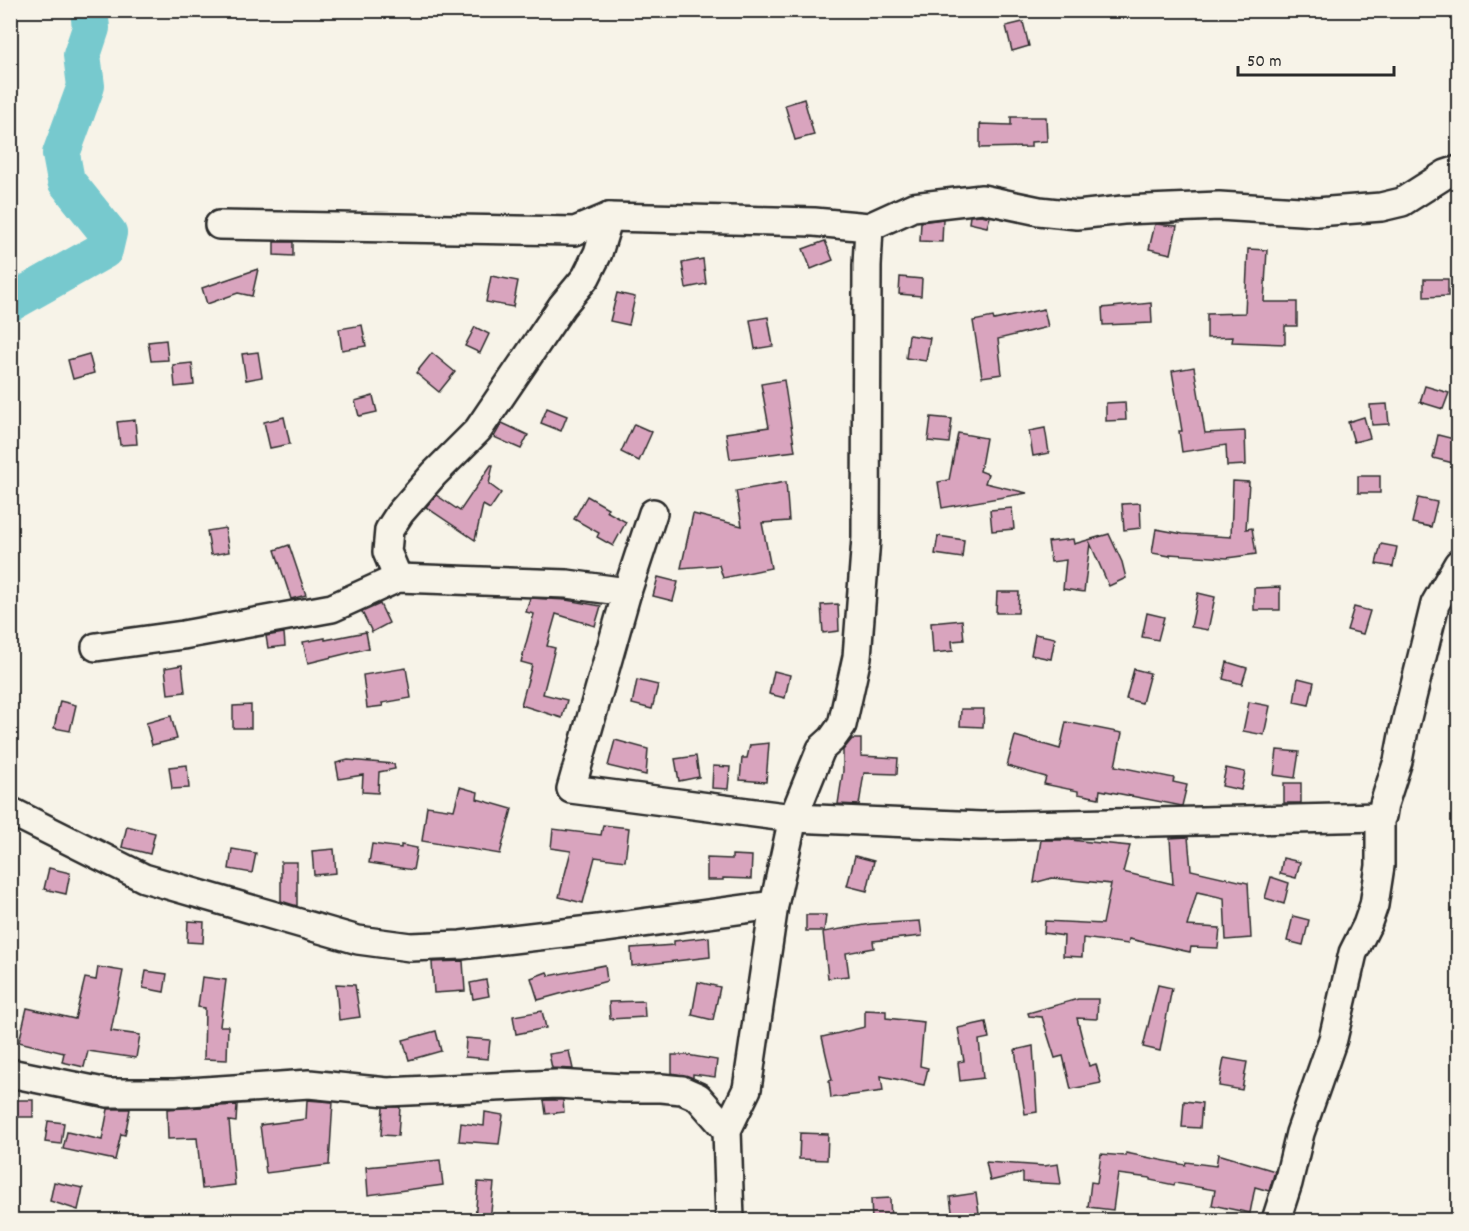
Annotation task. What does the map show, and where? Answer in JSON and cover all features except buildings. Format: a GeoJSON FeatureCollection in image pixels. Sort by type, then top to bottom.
{"type":"FeatureCollection","features":[{"type":"Feature","properties":{"kind":"street"},"geometry":{"type":"LineString","coordinates":[[219,225],[575,231],[609,217],[814,222],[869,227],[913,207],[982,199],[1077,215],[1123,210],[1219,206],[1317,212],[1381,207],[1402,202],[1446,174],[1458,170]]}},
{"type":"Feature","properties":{"kind":"street"},"geometry":{"type":"LineString","coordinates":[[398,578],[387,552],[389,530],[400,513],[434,474],[478,429],[562,306],[586,277],[598,253],[609,217]]}},
{"type":"Feature","properties":{"kind":"street"},"geometry":{"type":"LineString","coordinates":[[730,1221],[727,1130],[747,1089],[774,905],[793,818],[821,749],[842,725],[857,657],[866,538],[869,227]]}},
{"type":"Feature","properties":{"kind":"street"},"geometry":{"type":"LineString","coordinates":[[653,513],[627,592],[571,789],[793,818],[981,826],[1380,817]]}},
{"type":"Feature","properties":{"kind":"street"},"geometry":{"type":"LineString","coordinates":[[1276,1221],[1300,1133],[1333,1039],[1353,953],[1374,905],[1380,866],[1380,817],[1398,761],[1406,719],[1435,604],[1458,564]]}},
{"type":"Feature","properties":{"kind":"street"},"geometry":{"type":"LineString","coordinates":[[96,647],[183,635],[332,608],[398,578],[567,584],[627,592]]}},
{"type":"Feature","properties":{"kind":"street"},"geometry":{"type":"LineString","coordinates":[[10,811],[144,878],[358,940],[410,947],[461,945],[598,930],[774,905]]}},
{"type":"Feature","properties":{"kind":"street"},"geometry":{"type":"LineString","coordinates":[[10,1073],[108,1093],[175,1093],[309,1084],[387,1092],[557,1084],[662,1088],[682,1090],[698,1097],[727,1130]]}},
{"type":"Feature","properties":{"kind":"waterway"},"geometry":{"type":"LineString","coordinates":[[10,303],[104,250],[108,233],[66,181],[61,154],[86,86],[82,55],[91,28],[89,10]]}}]}
